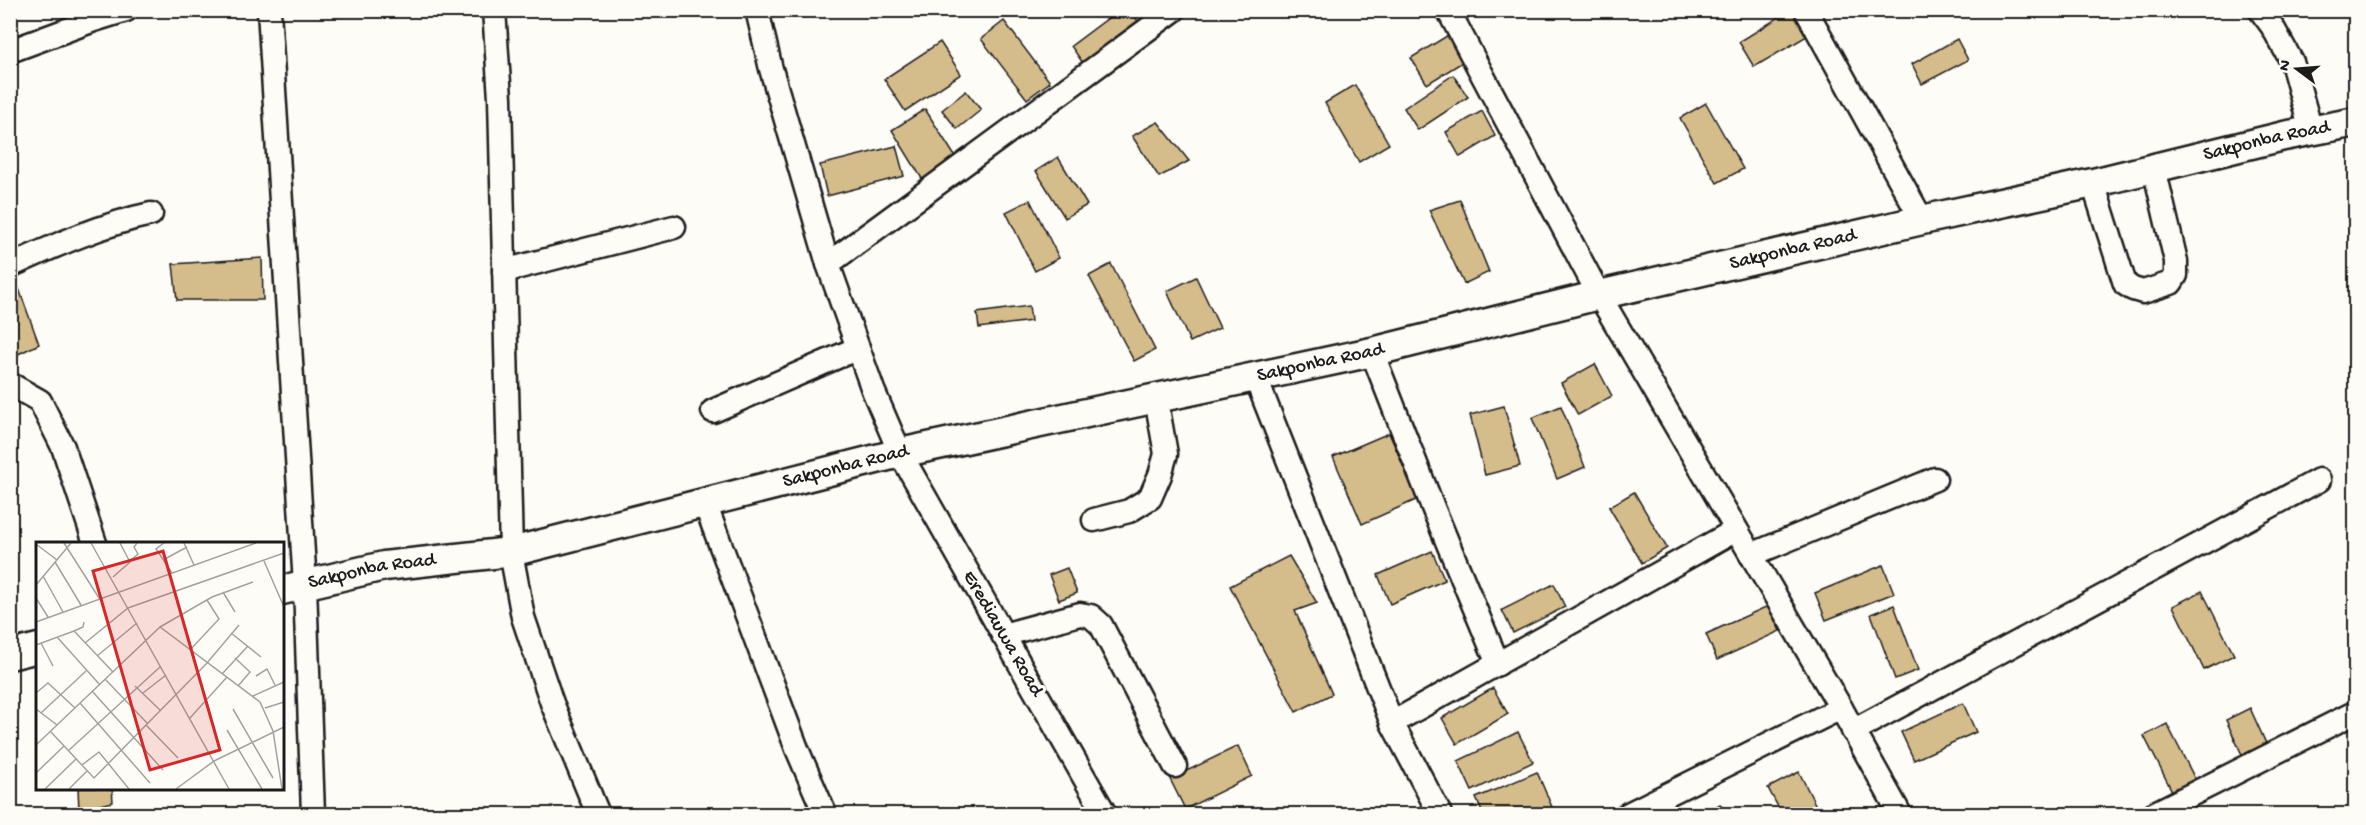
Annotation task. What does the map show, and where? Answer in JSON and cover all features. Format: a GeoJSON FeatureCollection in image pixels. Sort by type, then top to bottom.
{"type":"FeatureCollection","features":[{"type":"Feature","properties":{"kind":"main road","name":"Sakponba Road"},"geometry":{"type":"LineString","coordinates":[[293,588],[384,566],[511,552],[704,501],[900,453],[1372,352],[1599,295],[2355,122]]}},
{"type":"Feature","properties":{"kind":"main road"},"geometry":{"type":"LineString","coordinates":[[10,655],[36,648]]}},
{"type":"Feature","properties":{"kind":"street"},"geometry":{"type":"LineString","coordinates":[[10,51],[94,15],[126,10]]}},
{"type":"Feature","properties":{"kind":"street"},"geometry":{"type":"LineString","coordinates":[[269,10],[293,588],[313,814]]}},
{"type":"Feature","properties":{"kind":"street"},"geometry":{"type":"LineString","coordinates":[[494,10],[500,98],[511,552],[523,617],[552,703],[598,814]]}},
{"type":"Feature","properties":{"kind":"street","name":"Erediauwa Road"},"geometry":{"type":"LineString","coordinates":[[757,10],[771,69],[828,264],[858,348],[900,453],[1105,814]]}},
{"type":"Feature","properties":{"kind":"street"},"geometry":{"type":"LineString","coordinates":[[828,264],[1174,10]]}},
{"type":"Feature","properties":{"kind":"street"},"geometry":{"type":"LineString","coordinates":[[1448,10],[1599,295],[1900,814]]}},
{"type":"Feature","properties":{"kind":"street"},"geometry":{"type":"LineString","coordinates":[[1806,10],[1922,220]]}},
{"type":"Feature","properties":{"kind":"street"},"geometry":{"type":"LineString","coordinates":[[2260,10],[2272,26],[2292,62],[2311,131]]}},
{"type":"Feature","properties":{"kind":"street"},"geometry":{"type":"LineString","coordinates":[[2093,183],[2125,284],[2143,292],[2171,283],[2176,275],[2176,261],[2154,168]]}},
{"type":"Feature","properties":{"kind":"street"},"geometry":{"type":"LineString","coordinates":[[10,266],[73,239],[152,214]]}},
{"type":"Feature","properties":{"kind":"street"},"geometry":{"type":"LineString","coordinates":[[504,271],[674,227]]}},
{"type":"Feature","properties":{"kind":"street"},"geometry":{"type":"LineString","coordinates":[[713,411],[858,348]]}},
{"type":"Feature","properties":{"kind":"street"},"geometry":{"type":"LineString","coordinates":[[1372,352],[1498,664]]}},
{"type":"Feature","properties":{"kind":"street"},"geometry":{"type":"LineString","coordinates":[[1256,376],[1392,723],[1440,814]]}},
{"type":"Feature","properties":{"kind":"street"},"geometry":{"type":"LineString","coordinates":[[10,384],[40,401],[63,447],[95,542]]}},
{"type":"Feature","properties":{"kind":"street"},"geometry":{"type":"LineString","coordinates":[[1094,520],[1129,511],[1150,498],[1166,454],[1156,398]]}},
{"type":"Feature","properties":{"kind":"street"},"geometry":{"type":"LineString","coordinates":[[1751,555],[1935,479]]}},
{"type":"Feature","properties":{"kind":"street"},"geometry":{"type":"LineString","coordinates":[[1852,731],[2319,480]]}},
{"type":"Feature","properties":{"kind":"street"},"geometry":{"type":"LineString","coordinates":[[704,501],[796,749],[825,814]]}},
{"type":"Feature","properties":{"kind":"street"},"geometry":{"type":"LineString","coordinates":[[1392,723],[1736,530]]}},
{"type":"Feature","properties":{"kind":"street"},"geometry":{"type":"LineString","coordinates":[[1003,635],[1080,614],[1091,616],[1101,625],[1175,766]]}},
{"type":"Feature","properties":{"kind":"street"},"geometry":{"type":"LineString","coordinates":[[1628,814],[1840,708]]}},
{"type":"Feature","properties":{"kind":"street"},"geometry":{"type":"LineString","coordinates":[[2153,814],[2355,712]]}},
{"type":"Feature","properties":{"kind":"building"},"geometry":{"type":"Polygon","coordinates":[[[1119,10],[1130,10],[1141,25],[1085,66],[1071,46],[1119,10]]]}},
{"type":"Feature","properties":{"kind":"building"},"geometry":{"type":"Polygon","coordinates":[[[1791,10],[1798,10],[1812,33],[1754,67],[1739,42],[1791,10]]]}},
{"type":"Feature","properties":{"kind":"building"},"geometry":{"type":"Polygon","coordinates":[[[1004,21],[1050,82],[1027,99],[981,39],[1004,21]]]}},
{"type":"Feature","properties":{"kind":"building"},"geometry":{"type":"Polygon","coordinates":[[[1450,34],[1466,60],[1427,84],[1411,58],[1450,34]]]}},
{"type":"Feature","properties":{"kind":"building"},"geometry":{"type":"Polygon","coordinates":[[[1957,39],[1968,60],[1922,84],[1912,64],[1957,39]]]}},
{"type":"Feature","properties":{"kind":"building"},"geometry":{"type":"Polygon","coordinates":[[[940,42],[961,74],[905,111],[884,79],[940,42]]]}},
{"type":"Feature","properties":{"kind":"building"},"geometry":{"type":"Polygon","coordinates":[[[1453,75],[1468,97],[1418,130],[1404,108],[1453,75]]]}},
{"type":"Feature","properties":{"kind":"building"},"geometry":{"type":"Polygon","coordinates":[[[1355,85],[1389,144],[1359,162],[1325,103],[1355,85]]]}},
{"type":"Feature","properties":{"kind":"building"},"geometry":{"type":"Polygon","coordinates":[[[966,91],[981,110],[957,129],[942,110],[966,91]]]}},
{"type":"Feature","properties":{"kind":"building"},"geometry":{"type":"Polygon","coordinates":[[[1706,103],[1743,169],[1717,183],[1680,118],[1706,103]]]}},
{"type":"Feature","properties":{"kind":"building"},"geometry":{"type":"Polygon","coordinates":[[[925,109],[958,161],[924,182],[892,130],[925,109]]]}},
{"type":"Feature","properties":{"kind":"building"},"geometry":{"type":"Polygon","coordinates":[[[1482,111],[1495,136],[1460,157],[1446,132],[1482,111]]]}},
{"type":"Feature","properties":{"kind":"building"},"geometry":{"type":"Polygon","coordinates":[[[1158,122],[1189,161],[1159,177],[1132,136],[1158,122]]]}},
{"type":"Feature","properties":{"kind":"building"},"geometry":{"type":"Polygon","coordinates":[[[896,146],[904,176],[827,196],[820,165],[896,146]]]}},
{"type":"Feature","properties":{"kind":"building"},"geometry":{"type":"Polygon","coordinates":[[[1058,157],[1087,205],[1065,218],[1036,171],[1058,157]]]}},
{"type":"Feature","properties":{"kind":"building"},"geometry":{"type":"Polygon","coordinates":[[[1030,200],[1059,258],[1035,271],[1006,212],[1030,200]]]}},
{"type":"Feature","properties":{"kind":"building"},"geometry":{"type":"Polygon","coordinates":[[[1460,200],[1489,272],[1464,284],[1429,210],[1460,200]]]}},
{"type":"Feature","properties":{"kind":"building"},"geometry":{"type":"Polygon","coordinates":[[[262,258],[263,300],[177,300],[173,264],[262,258]]]}},
{"type":"Feature","properties":{"kind":"building"},"geometry":{"type":"Polygon","coordinates":[[[1111,264],[1155,350],[1134,361],[1089,276],[1111,264]]]}},
{"type":"Feature","properties":{"kind":"building"},"geometry":{"type":"Polygon","coordinates":[[[1196,277],[1220,328],[1190,342],[1167,291],[1196,277]]]}},
{"type":"Feature","properties":{"kind":"building"},"geometry":{"type":"Polygon","coordinates":[[[18,286],[39,344],[10,358],[10,289],[18,286]]]}},
{"type":"Feature","properties":{"kind":"building"},"geometry":{"type":"Polygon","coordinates":[[[1029,306],[1031,321],[979,328],[977,313],[1029,306]]]}},
{"type":"Feature","properties":{"kind":"building"},"geometry":{"type":"Polygon","coordinates":[[[1595,364],[1612,396],[1578,415],[1561,383],[1595,364]]]}},
{"type":"Feature","properties":{"kind":"building"},"geometry":{"type":"Polygon","coordinates":[[[1504,406],[1520,466],[1485,475],[1470,415],[1504,406]]]}},
{"type":"Feature","properties":{"kind":"building"},"geometry":{"type":"Polygon","coordinates":[[[1561,406],[1585,467],[1557,479],[1532,418],[1561,406]]]}},
{"type":"Feature","properties":{"kind":"building"},"geometry":{"type":"Polygon","coordinates":[[[1389,433],[1418,499],[1362,524],[1333,457],[1389,433]]]}},
{"type":"Feature","properties":{"kind":"building"},"geometry":{"type":"Polygon","coordinates":[[[1634,492],[1667,548],[1642,563],[1609,507],[1634,492]]]}},
{"type":"Feature","properties":{"kind":"building"},"geometry":{"type":"Polygon","coordinates":[[[1432,551],[1445,580],[1390,604],[1378,575],[1432,551]]]}},
{"type":"Feature","properties":{"kind":"building"},"geometry":{"type":"Polygon","coordinates":[[[1289,556],[1317,603],[1295,611],[1332,694],[1296,712],[1230,586],[1289,556]]]}},
{"type":"Feature","properties":{"kind":"building"},"geometry":{"type":"Polygon","coordinates":[[[1883,565],[1894,593],[1826,620],[1815,593],[1883,565]]]}},
{"type":"Feature","properties":{"kind":"building"},"geometry":{"type":"Polygon","coordinates":[[[1067,568],[1077,593],[1059,600],[1049,575],[1067,568]]]}},
{"type":"Feature","properties":{"kind":"building"},"geometry":{"type":"Polygon","coordinates":[[[1554,584],[1565,607],[1513,633],[1502,610],[1554,584]]]}},
{"type":"Feature","properties":{"kind":"building"},"geometry":{"type":"Polygon","coordinates":[[[2202,591],[2234,655],[2204,670],[2173,606],[2202,591]]]}},
{"type":"Feature","properties":{"kind":"building"},"geometry":{"type":"Polygon","coordinates":[[[1894,605],[1918,670],[1895,679],[1871,614],[1894,605]]]}},
{"type":"Feature","properties":{"kind":"building"},"geometry":{"type":"Polygon","coordinates":[[[1768,606],[1780,631],[1717,660],[1706,634],[1768,606]]]}},
{"type":"Feature","properties":{"kind":"building"},"geometry":{"type":"Polygon","coordinates":[[[1493,688],[1508,714],[1457,744],[1442,718],[1493,688]]]}},
{"type":"Feature","properties":{"kind":"building"},"geometry":{"type":"Polygon","coordinates":[[[1963,703],[1976,732],[1914,760],[1901,732],[1963,703]]]}},
{"type":"Feature","properties":{"kind":"building"},"geometry":{"type":"Polygon","coordinates":[[[2250,708],[2268,748],[2244,759],[2226,720],[2250,708]]]}},
{"type":"Feature","properties":{"kind":"building"},"geometry":{"type":"Polygon","coordinates":[[[2167,724],[2196,781],[2173,793],[2144,736],[2167,724]]]}},
{"type":"Feature","properties":{"kind":"building"},"geometry":{"type":"Polygon","coordinates":[[[1518,732],[1533,762],[1472,791],[1458,761],[1518,732]]]}},
{"type":"Feature","properties":{"kind":"building"},"geometry":{"type":"Polygon","coordinates":[[[1238,746],[1252,776],[1185,809],[1170,779],[1238,746]]]}},
{"type":"Feature","properties":{"kind":"building"},"geometry":{"type":"Polygon","coordinates":[[[1537,772],[1555,814],[1483,814],[1476,798],[1537,772]]]}},
{"type":"Feature","properties":{"kind":"building"},"geometry":{"type":"Polygon","coordinates":[[[1799,772],[1820,814],[1782,814],[1768,788],[1799,772]]]}},
{"type":"Feature","properties":{"kind":"building"},"geometry":{"type":"Polygon","coordinates":[[[78,789],[112,789],[113,802],[79,810],[78,789]]]}},
{"type":"Feature","properties":{"kind":"building"},"geometry":{"type":"Polygon","coordinates":[[[1720,804],[1726,814],[1704,814],[1720,804]]]}}]}
